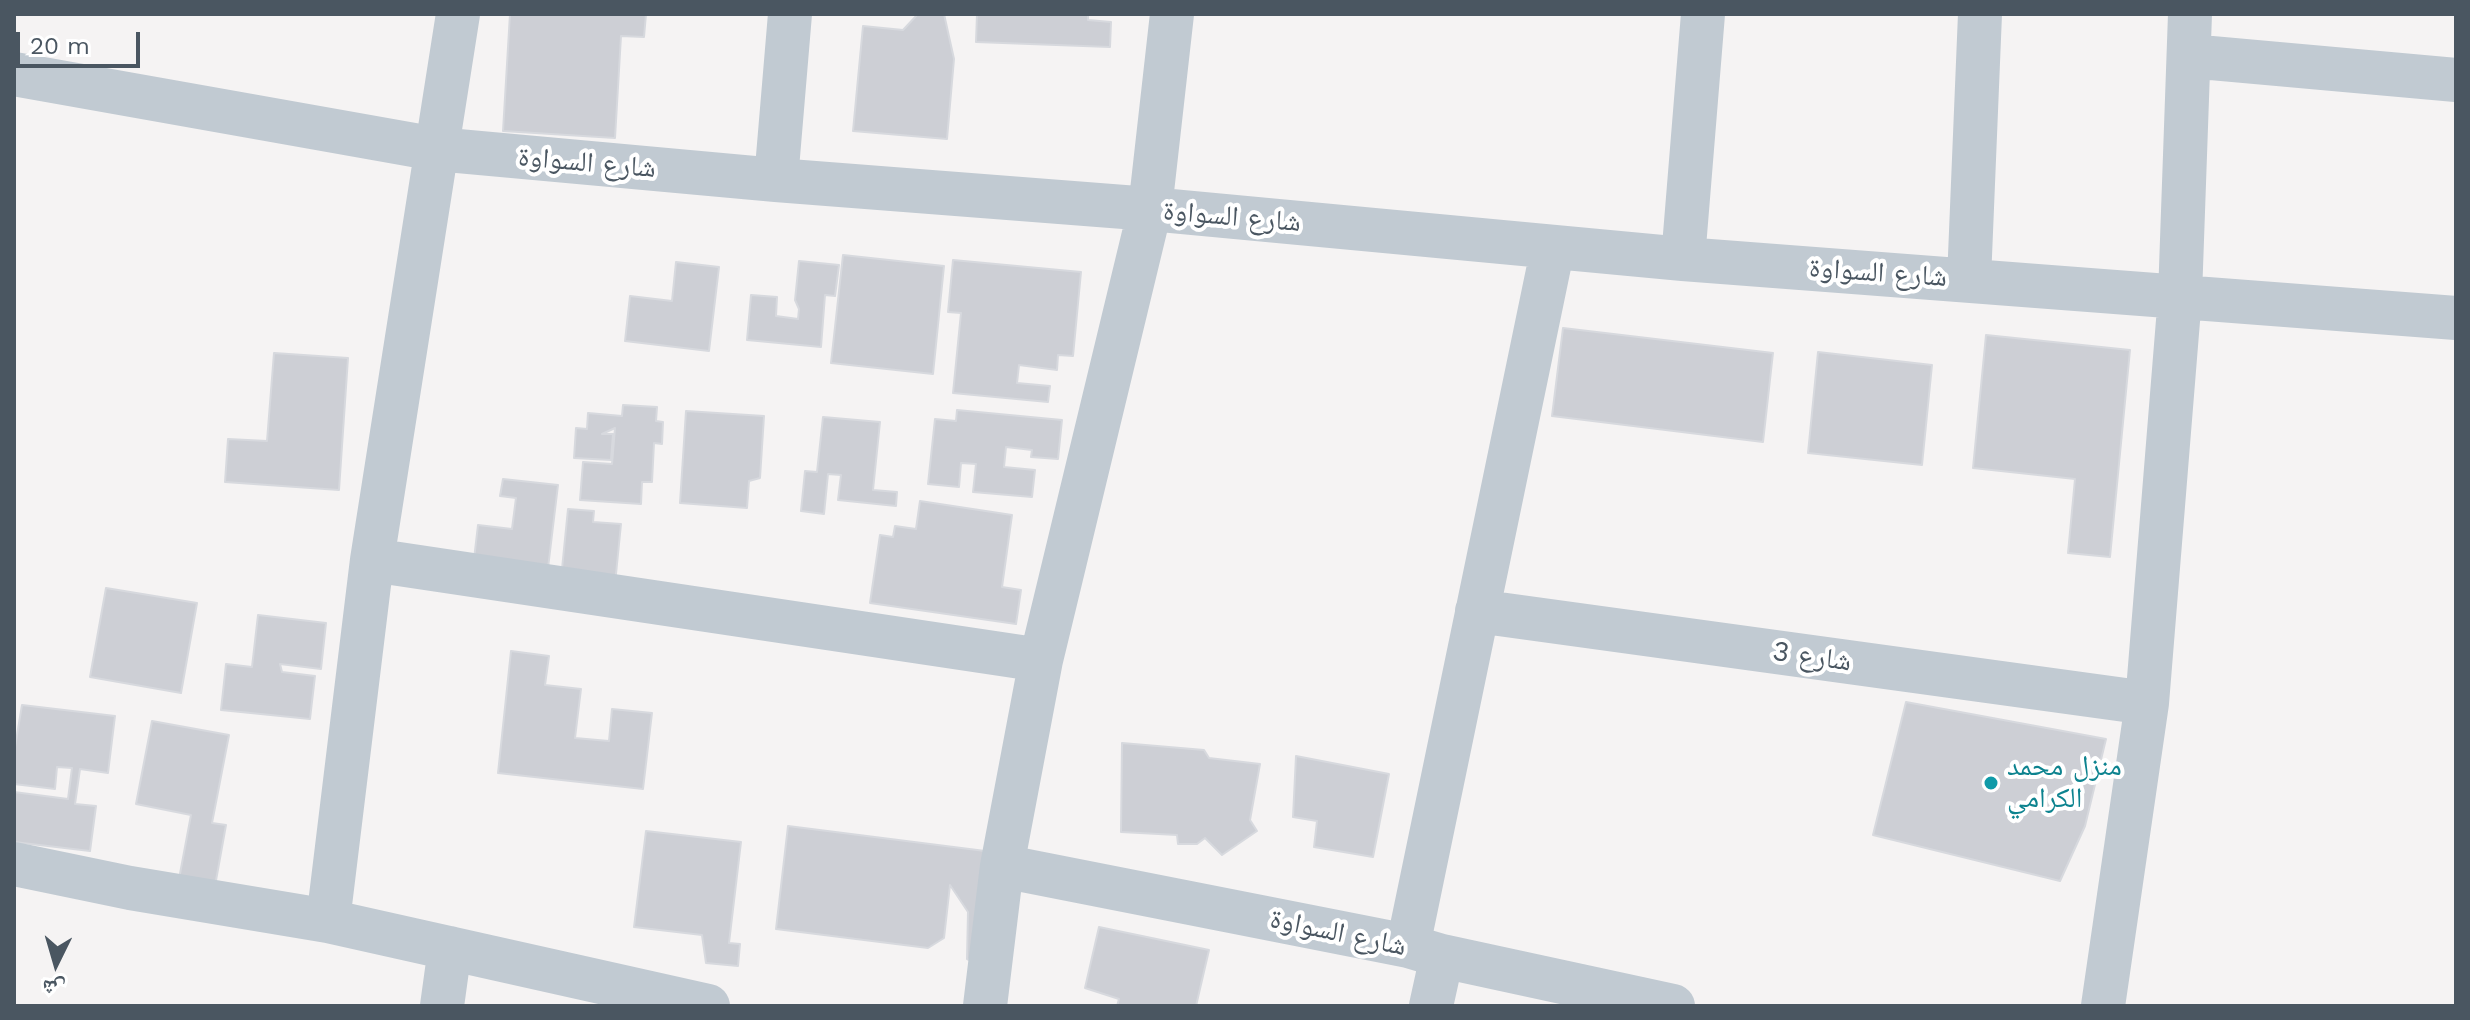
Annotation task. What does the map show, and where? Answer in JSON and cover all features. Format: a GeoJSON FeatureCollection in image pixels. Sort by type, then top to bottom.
{"type":"FeatureCollection","features":[{"type":"Feature","properties":{"kind":"street"},"geometry":{"type":"LineString","coordinates":[[328,921],[372,560],[458,14]]}},
{"type":"Feature","properties":{"kind":"street"},"geometry":{"type":"LineString","coordinates":[[776,180],[790,14]]}},
{"type":"Feature","properties":{"kind":"street"},"geometry":{"type":"LineString","coordinates":[[985,1006],[1002,866],[1041,660],[1150,209],[1172,14]]}},
{"type":"Feature","properties":{"kind":"street"},"geometry":{"type":"LineString","coordinates":[[1683,259],[1703,14]]}},
{"type":"Feature","properties":{"kind":"street"},"geometry":{"type":"LineString","coordinates":[[1969,280],[1980,14]]}},
{"type":"Feature","properties":{"kind":"street"},"geometry":{"type":"LineString","coordinates":[[2103,1006],[2147,703],[2180,296],[2189,35],[2456,80]]}},
{"type":"Feature","properties":{"kind":"street","name":"شارع السواوة"},"geometry":{"type":"LineString","coordinates":[[14,74],[436,149],[776,180],[1150,209],[1683,259],[2456,318]]}},
{"type":"Feature","properties":{"kind":"street"},"geometry":{"type":"LineString","coordinates":[[1431,1006],[1425,951],[1477,611],[1553,247]]}},
{"type":"Feature","properties":{"kind":"street"},"geometry":{"type":"LineString","coordinates":[[372,560],[1041,660]]}},
{"type":"Feature","properties":{"kind":"street","name":"شارع 3"},"geometry":{"type":"LineString","coordinates":[[1477,611],[2147,703]]}},
{"type":"Feature","properties":{"kind":"street"},"geometry":{"type":"LineString","coordinates":[[14,864],[130,888],[328,921],[708,1006]]}},
{"type":"Feature","properties":{"kind":"street","name":"شارع السواوة"},"geometry":{"type":"LineString","coordinates":[[1002,866],[1425,951],[1673,1006]]}},
{"type":"Feature","properties":{"kind":"street"},"geometry":{"type":"LineString","coordinates":[[442,1006],[450,948]]}},
{"type":"Feature","properties":{"kind":"building"},"geometry":{"type":"Polygon","coordinates":[[[510,14],[646,14],[644,37],[621,36],[615,138],[503,131],[510,14]]]}},
{"type":"Feature","properties":{"kind":"building"},"geometry":{"type":"Polygon","coordinates":[[[918,14],[944,14],[954,59],[947,139],[853,131],[863,26],[903,30],[918,14]]]}},
{"type":"Feature","properties":{"kind":"building"},"geometry":{"type":"Polygon","coordinates":[[[977,14],[1088,14],[1088,20],[1111,22],[1110,47],[976,42],[977,14]]]}},
{"type":"Feature","properties":{"kind":"building"},"geometry":{"type":"Polygon","coordinates":[[[843,255],[944,266],[933,374],[831,363],[843,255]]]}},
{"type":"Feature","properties":{"kind":"building"},"geometry":{"type":"Polygon","coordinates":[[[953,260],[1081,272],[1073,356],[1058,355],[1057,370],[1019,365],[1017,383],[1050,386],[1048,402],[953,393],[961,313],[948,312],[953,260]]]}},
{"type":"Feature","properties":{"kind":"building"},"geometry":{"type":"Polygon","coordinates":[[[799,261],[839,265],[835,296],[825,295],[821,347],[747,340],[751,295],[777,297],[776,316],[798,319],[799,309],[795,300],[799,261]]]}},
{"type":"Feature","properties":{"kind":"building"},"geometry":{"type":"Polygon","coordinates":[[[676,262],[719,267],[709,351],[625,341],[630,296],[672,301],[676,262]]]}},
{"type":"Feature","properties":{"kind":"building"},"geometry":{"type":"Polygon","coordinates":[[[1563,328],[1773,353],[1763,442],[1552,416],[1563,328]]]}},
{"type":"Feature","properties":{"kind":"building"},"geometry":{"type":"Polygon","coordinates":[[[1986,335],[2130,350],[2110,557],[2068,553],[2075,479],[1973,468],[1986,335]]]}},
{"type":"Feature","properties":{"kind":"building"},"geometry":{"type":"Polygon","coordinates":[[[1818,352],[1932,365],[1922,465],[1808,453],[1818,352]]]}},
{"type":"Feature","properties":{"kind":"building"},"geometry":{"type":"Polygon","coordinates":[[[274,353],[348,358],[339,490],[225,482],[228,439],[267,441],[274,353]]]}},
{"type":"Feature","properties":{"kind":"building"},"geometry":{"type":"Polygon","coordinates":[[[623,405],[657,407],[656,421],[663,422],[662,444],[654,443],[652,482],[642,482],[641,504],[580,500],[583,462],[612,464],[615,428],[602,434],[613,434],[611,460],[574,458],[576,428],[587,429],[588,413],[622,416],[623,405]]]}},
{"type":"Feature","properties":{"kind":"building"},"geometry":{"type":"Polygon","coordinates":[[[957,410],[1062,420],[1058,459],[1031,457],[1032,450],[1006,447],[1004,467],[1035,470],[1032,497],[973,492],[976,464],[961,463],[959,487],[928,484],[935,419],[956,421],[957,410]]]}},
{"type":"Feature","properties":{"kind":"building"},"geometry":{"type":"Polygon","coordinates":[[[686,411],[764,416],[760,478],[749,481],[747,508],[680,503],[686,411]]]}},
{"type":"Feature","properties":{"kind":"building"},"geometry":{"type":"Polygon","coordinates":[[[823,417],[880,422],[873,490],[897,492],[896,506],[838,500],[841,475],[828,474],[824,514],[801,511],[805,471],[817,472],[823,417]]]}},
{"type":"Feature","properties":{"kind":"building"},"geometry":{"type":"Polygon","coordinates":[[[503,479],[558,485],[548,568],[474,559],[478,525],[512,529],[516,498],[500,496],[503,479]]]}},
{"type":"Feature","properties":{"kind":"building"},"geometry":{"type":"Polygon","coordinates":[[[920,501],[1012,515],[1002,587],[1021,590],[1016,624],[870,603],[880,535],[893,537],[895,526],[916,529],[920,501]]]}},
{"type":"Feature","properties":{"kind":"building"},"geometry":{"type":"Polygon","coordinates":[[[568,509],[594,511],[593,522],[621,524],[615,584],[561,579],[568,509]]]}},
{"type":"Feature","properties":{"kind":"building"},"geometry":{"type":"Polygon","coordinates":[[[106,588],[197,603],[181,693],[90,677],[106,588]]]}},
{"type":"Feature","properties":{"kind":"building"},"geometry":{"type":"Polygon","coordinates":[[[258,615],[326,623],[321,669],[280,664],[282,672],[315,676],[310,719],[221,710],[226,664],[252,667],[258,615]]]}},
{"type":"Feature","properties":{"kind":"building"},"geometry":{"type":"Polygon","coordinates":[[[511,651],[549,656],[545,685],[581,689],[575,738],[609,741],[612,709],[652,713],[643,789],[498,773],[511,651]]]}},
{"type":"Feature","properties":{"kind":"building","name":"منزل محمد الكرامي"},"geometry":{"type":"Polygon","coordinates":[[[1906,702],[2106,739],[2085,826],[2060,881],[1873,835],[1906,702]]]}},
{"type":"Feature","properties":{"kind":"building"},"geometry":{"type":"Polygon","coordinates":[[[22,705],[115,716],[108,773],[80,769],[75,804],[96,806],[90,851],[14,842],[14,792],[68,799],[72,768],[57,767],[55,789],[14,784],[14,753],[22,705]]]}},
{"type":"Feature","properties":{"kind":"building"},"geometry":{"type":"Polygon","coordinates":[[[152,721],[229,735],[212,823],[226,825],[215,886],[179,879],[191,815],[136,804],[152,721]]]}},
{"type":"Feature","properties":{"kind":"building"},"geometry":{"type":"Polygon","coordinates":[[[1122,743],[1204,750],[1209,758],[1260,764],[1250,820],[1257,831],[1222,855],[1205,838],[1197,844],[1178,844],[1177,835],[1121,832],[1122,743]]]}},
{"type":"Feature","properties":{"kind":"building"},"geometry":{"type":"Polygon","coordinates":[[[1296,756],[1389,774],[1373,857],[1314,847],[1317,821],[1293,817],[1296,756]]]}},
{"type":"Feature","properties":{"kind":"building"},"geometry":{"type":"Polygon","coordinates":[[[788,826],[993,852],[979,965],[967,959],[968,912],[950,885],[944,938],[928,948],[776,929],[788,826]]]}},
{"type":"Feature","properties":{"kind":"building"},"geometry":{"type":"Polygon","coordinates":[[[646,831],[741,842],[729,943],[740,944],[738,966],[706,963],[702,935],[634,927],[646,831]]]}},
{"type":"Feature","properties":{"kind":"building"},"geometry":{"type":"Polygon","coordinates":[[[1099,927],[1209,950],[1196,1006],[1117,1006],[1119,999],[1085,988],[1099,927]]]}},
{"type":"Feature","properties":{"kind":"place","name":"منزل محمد الكرامي"},"geometry":{"type":"Point","coordinates":[1991,783]}}]}
